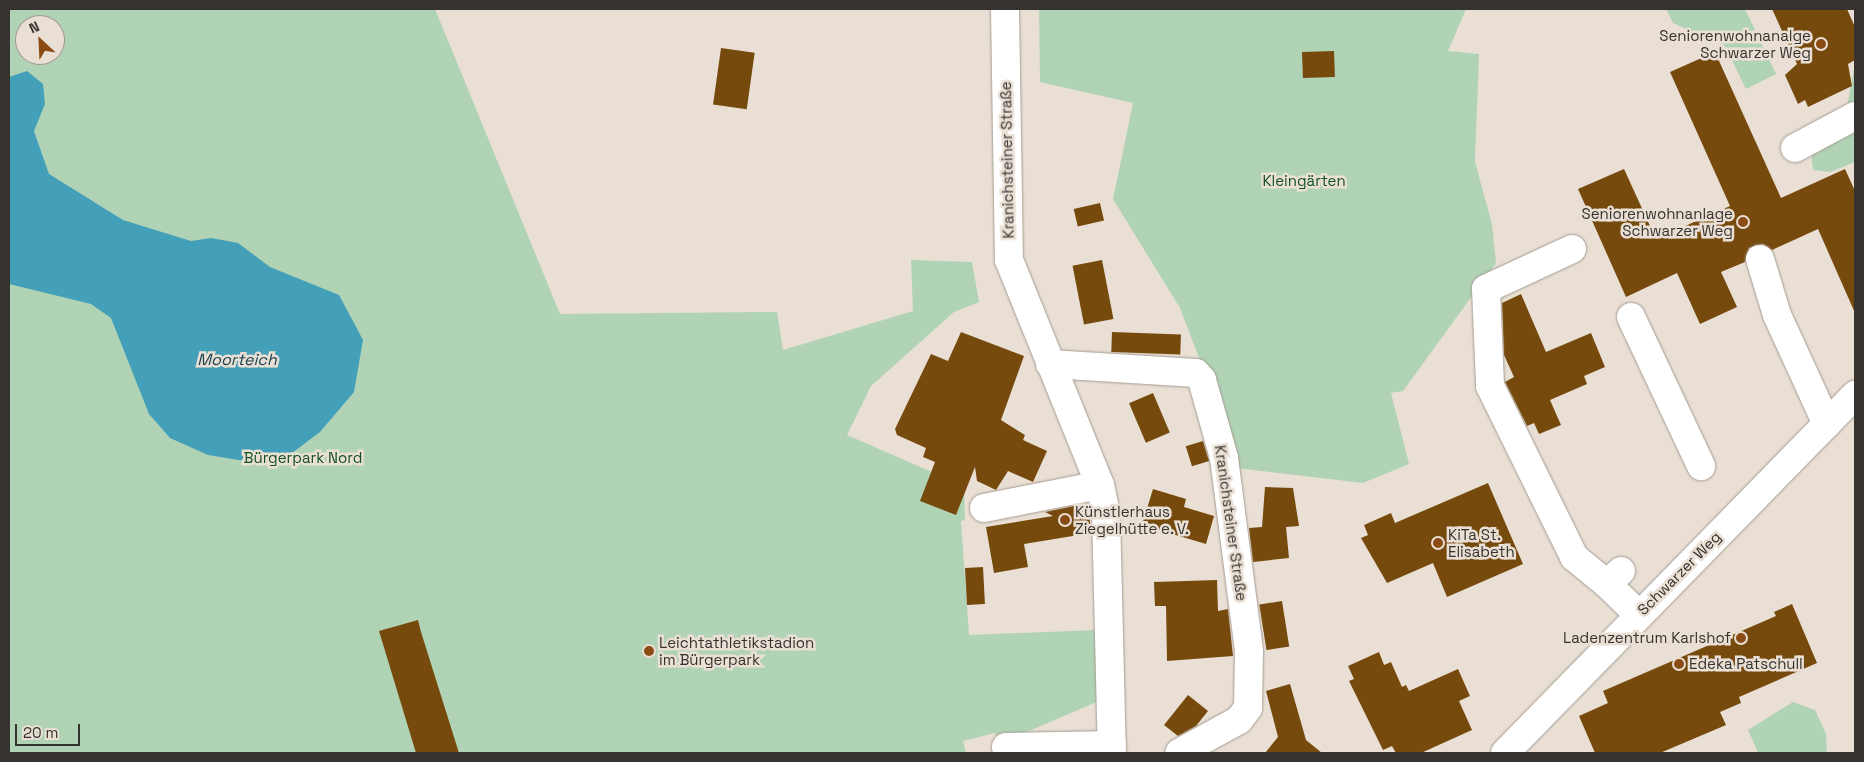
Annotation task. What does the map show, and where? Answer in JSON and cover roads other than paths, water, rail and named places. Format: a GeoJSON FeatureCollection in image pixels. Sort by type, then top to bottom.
{"type":"FeatureCollection","features":[{"type":"Feature","properties":{"kind":"street","name":"Kranichsteiner Straße"},"geometry":{"type":"LineString","coordinates":[[1005,9],[1009,260],[1100,485],[1106,513],[1112,749]]}},
{"type":"Feature","properties":{"kind":"street"},"geometry":{"type":"LineString","coordinates":[[1795,148],[1855,116]]}},
{"type":"Feature","properties":{"kind":"street"},"geometry":{"type":"LineString","coordinates":[[1572,249],[1486,289],[1490,386],[1574,556],[1614,577],[1638,614]]}},
{"type":"Feature","properties":{"kind":"street"},"geometry":{"type":"LineString","coordinates":[[1760,259],[1777,315],[1826,424]]}},
{"type":"Feature","properties":{"kind":"street"},"geometry":{"type":"LineString","coordinates":[[1630,317],[1701,466]]}},
{"type":"Feature","properties":{"kind":"street","name":"Kranichsteiner Straße"},"geometry":{"type":"LineString","coordinates":[[1050,364],[1196,374],[1202,380],[1224,458],[1249,651],[1248,708],[1239,720],[1179,753]]}},
{"type":"Feature","properties":{"kind":"street","name":"Schwarzer Weg"},"geometry":{"type":"LineString","coordinates":[[1505,753],[1638,614],[1855,395]]}},
{"type":"Feature","properties":{"kind":"street"},"geometry":{"type":"LineString","coordinates":[[984,508],[1100,485]]}},
{"type":"Feature","properties":{"kind":"street"},"geometry":{"type":"LineString","coordinates":[[1006,747],[1112,749]]}},
{"type":"Feature","properties":{"kind":"water","name":"Moorteich"},"geometry":{"type":"Polygon","coordinates":[[[27,71],[43,84],[45,104],[34,131],[49,174],[123,220],[191,241],[211,238],[238,243],[270,267],[339,295],[363,340],[354,392],[320,432],[288,456],[245,461],[208,455],[170,438],[149,414],[111,318],[91,304],[9,284],[9,77],[27,71]]]}},
{"type":"Feature","properties":{"kind":"place","name":"Seniorenwohnanalge Schwarzer Weg"},"geometry":{"type":"Point","coordinates":[1821,44]}},
{"type":"Feature","properties":{"kind":"place","name":"Seniorenwohnanlage Schwarzer Weg"},"geometry":{"type":"Point","coordinates":[1743,222]}},
{"type":"Feature","properties":{"kind":"place","name":"Künstlerhaus Ziegelhütte e. V."},"geometry":{"type":"Point","coordinates":[1065,520]}},
{"type":"Feature","properties":{"kind":"place","name":"KiTa St. Elisabeth"},"geometry":{"type":"Point","coordinates":[1438,543]}},
{"type":"Feature","properties":{"kind":"place","name":"Ladenzentrum Karlshof"},"geometry":{"type":"Point","coordinates":[1741,638]}},
{"type":"Feature","properties":{"kind":"place","name":"Leichtathletikstadion im Bürgerpark"},"geometry":{"type":"Point","coordinates":[649,651]}},
{"type":"Feature","properties":{"kind":"place","name":"Edeka Patschull"},"geometry":{"type":"Point","coordinates":[1679,664]}},
{"type":"Feature","properties":{"kind":"park label","name":"Kleingärten"},"geometry":{"type":"Point","coordinates":[1304,181]}},
{"type":"Feature","properties":{"kind":"park label","name":"Bürgerpark Nord"},"geometry":{"type":"Point","coordinates":[303,458]}}]}
